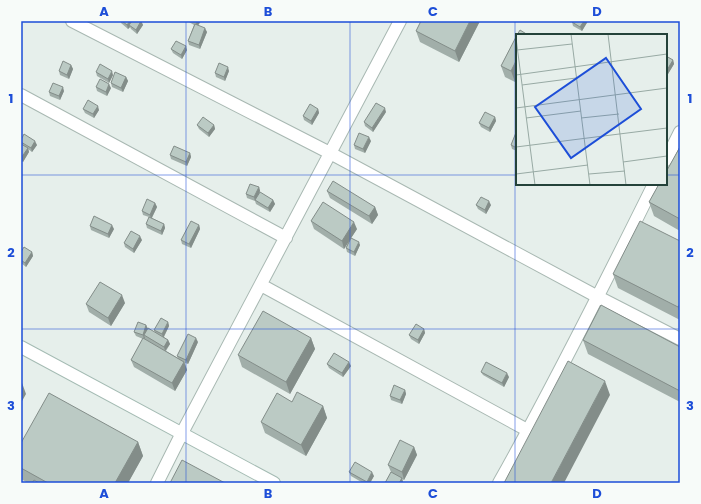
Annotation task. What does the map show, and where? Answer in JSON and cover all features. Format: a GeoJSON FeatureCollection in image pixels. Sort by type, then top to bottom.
{"type":"FeatureCollection","features":[{"type":"Feature","properties":{"kind":"street"},"geometry":{"type":"LineString","coordinates":[[72,21],[330,153],[598,297],[680,339]]}},
{"type":"Feature","properties":{"kind":"street"},"geometry":{"type":"LineString","coordinates":[[157,483],[400,21]]}},
{"type":"Feature","properties":{"kind":"street"},"geometry":{"type":"LineString","coordinates":[[21,95],[286,238]]}},
{"type":"Feature","properties":{"kind":"street"},"geometry":{"type":"LineString","coordinates":[[667,158],[680,132]]}},
{"type":"Feature","properties":{"kind":"street"},"geometry":{"type":"LineString","coordinates":[[499,483],[598,297],[654,185]]}},
{"type":"Feature","properties":{"kind":"street"},"geometry":{"type":"LineString","coordinates":[[261,285],[528,431]]}},
{"type":"Feature","properties":{"kind":"street"},"geometry":{"type":"LineString","coordinates":[[21,346],[274,483]]}},
{"type":"Feature","properties":{"kind":"building"},"geometry":{"type":"Polygon","coordinates":[[[122,21],[130,21],[127,25],[122,21]]]}},
{"type":"Feature","properties":{"kind":"building"},"geometry":{"type":"Polygon","coordinates":[[[132,21],[141,21],[136,30],[129,25],[132,21]]]}},
{"type":"Feature","properties":{"kind":"building"},"geometry":{"type":"Polygon","coordinates":[[[421,21],[470,21],[455,51],[416,31],[421,21]]]}},
{"type":"Feature","properties":{"kind":"building"},"geometry":{"type":"Polygon","coordinates":[[[572,21],[584,21],[580,27],[572,21]]]}},
{"type":"Feature","properties":{"kind":"building"},"geometry":{"type":"Polygon","coordinates":[[[195,24],[205,28],[199,45],[188,41],[195,24]]]}},
{"type":"Feature","properties":{"kind":"building"},"geometry":{"type":"Polygon","coordinates":[[[520,30],[526,34],[518,34],[520,30]]]}},
{"type":"Feature","properties":{"kind":"building"},"geometry":{"type":"Polygon","coordinates":[[[516,37],[516,61],[511,71],[501,66],[516,37]]]}},
{"type":"Feature","properties":{"kind":"building"},"geometry":{"type":"Polygon","coordinates":[[[176,41],[186,46],[181,55],[171,49],[176,41]]]}},
{"type":"Feature","properties":{"kind":"building"},"geometry":{"type":"Polygon","coordinates":[[[667,57],[673,60],[667,70],[667,57]]]}},
{"type":"Feature","properties":{"kind":"building"},"geometry":{"type":"Polygon","coordinates":[[[63,61],[71,65],[67,75],[59,71],[63,61]]]}},
{"type":"Feature","properties":{"kind":"building"},"geometry":{"type":"Polygon","coordinates":[[[219,63],[228,67],[224,77],[215,73],[219,63]]]}},
{"type":"Feature","properties":{"kind":"building"},"geometry":{"type":"Polygon","coordinates":[[[100,64],[112,71],[108,79],[96,72],[100,64]]]}},
{"type":"Feature","properties":{"kind":"building"},"geometry":{"type":"Polygon","coordinates":[[[115,72],[126,77],[121,88],[111,83],[115,72]]]}},
{"type":"Feature","properties":{"kind":"building"},"geometry":{"type":"Polygon","coordinates":[[[100,79],[109,84],[106,92],[96,87],[100,79]]]}},
{"type":"Feature","properties":{"kind":"building"},"geometry":{"type":"Polygon","coordinates":[[[53,83],[63,87],[59,96],[49,92],[53,83]]]}},
{"type":"Feature","properties":{"kind":"building"},"geometry":{"type":"Polygon","coordinates":[[[88,100],[98,106],[93,114],[83,109],[88,100]]]}},
{"type":"Feature","properties":{"kind":"building"},"geometry":{"type":"Polygon","coordinates":[[[376,103],[385,108],[372,128],[364,122],[376,103]]]}},
{"type":"Feature","properties":{"kind":"building"},"geometry":{"type":"Polygon","coordinates":[[[310,104],[318,109],[311,121],[303,116],[310,104]]]}},
{"type":"Feature","properties":{"kind":"building"},"geometry":{"type":"Polygon","coordinates":[[[485,112],[495,117],[489,128],[479,123],[485,112]]]}},
{"type":"Feature","properties":{"kind":"building"},"geometry":{"type":"Polygon","coordinates":[[[203,117],[214,125],[208,133],[197,125],[203,117]]]}},
{"type":"Feature","properties":{"kind":"building"},"geometry":{"type":"Polygon","coordinates":[[[516,132],[516,148],[511,145],[516,132]]]}},
{"type":"Feature","properties":{"kind":"building"},"geometry":{"type":"Polygon","coordinates":[[[359,133],[369,137],[363,149],[354,145],[359,133]]]}},
{"type":"Feature","properties":{"kind":"building"},"geometry":{"type":"Polygon","coordinates":[[[24,134],[35,141],[31,148],[21,142],[24,134]]]}},
{"type":"Feature","properties":{"kind":"building"},"geometry":{"type":"Polygon","coordinates":[[[21,144],[28,148],[21,158],[21,144]]]}},
{"type":"Feature","properties":{"kind":"building"},"geometry":{"type":"Polygon","coordinates":[[[174,146],[190,153],[186,162],[170,155],[174,146]]]}},
{"type":"Feature","properties":{"kind":"building"},"geometry":{"type":"Polygon","coordinates":[[[680,147],[680,219],[649,202],[658,185],[667,185],[667,170],[680,147]]]}},
{"type":"Feature","properties":{"kind":"building"},"geometry":{"type":"Polygon","coordinates":[[[333,181],[375,207],[369,216],[327,191],[333,181]]]}},
{"type":"Feature","properties":{"kind":"building"},"geometry":{"type":"Polygon","coordinates":[[[250,184],[259,187],[254,197],[246,194],[250,184]]]}},
{"type":"Feature","properties":{"kind":"building"},"geometry":{"type":"Polygon","coordinates":[[[260,192],[273,200],[268,208],[255,200],[260,192]]]}},
{"type":"Feature","properties":{"kind":"building"},"geometry":{"type":"Polygon","coordinates":[[[481,197],[489,201],[485,210],[476,205],[481,197]]]}},
{"type":"Feature","properties":{"kind":"building"},"geometry":{"type":"Polygon","coordinates":[[[147,199],[155,203],[150,215],[142,211],[147,199]]]}},
{"type":"Feature","properties":{"kind":"building"},"geometry":{"type":"Polygon","coordinates":[[[323,202],[354,222],[342,241],[311,221],[323,202]]]}},
{"type":"Feature","properties":{"kind":"building"},"geometry":{"type":"Polygon","coordinates":[[[94,216],[112,225],[108,234],[90,226],[94,216]]]}},
{"type":"Feature","properties":{"kind":"building"},"geometry":{"type":"Polygon","coordinates":[[[149,217],[164,224],[161,231],[146,224],[149,217]]]}},
{"type":"Feature","properties":{"kind":"building"},"geometry":{"type":"Polygon","coordinates":[[[191,221],[199,225],[189,244],[181,240],[191,221]]]}},
{"type":"Feature","properties":{"kind":"building"},"geometry":{"type":"Polygon","coordinates":[[[640,221],[680,241],[680,304],[678,307],[613,274],[640,221]]]}},
{"type":"Feature","properties":{"kind":"building"},"geometry":{"type":"Polygon","coordinates":[[[131,231],[140,236],[133,249],[124,243],[131,231]]]}},
{"type":"Feature","properties":{"kind":"building"},"geometry":{"type":"Polygon","coordinates":[[[351,238],[359,242],[354,252],[346,248],[351,238]]]}},
{"type":"Feature","properties":{"kind":"building"},"geometry":{"type":"Polygon","coordinates":[[[24,247],[32,252],[25,263],[21,260],[21,252],[24,247]]]}},
{"type":"Feature","properties":{"kind":"building"},"geometry":{"type":"Polygon","coordinates":[[[100,282],[122,295],[108,318],[86,304],[100,282]]]}},
{"type":"Feature","properties":{"kind":"building"},"geometry":{"type":"Polygon","coordinates":[[[601,305],[680,347],[680,391],[583,340],[601,305]]]}},
{"type":"Feature","properties":{"kind":"building"},"geometry":{"type":"Polygon","coordinates":[[[263,311],[311,338],[286,382],[238,355],[263,311]]]}},
{"type":"Feature","properties":{"kind":"building"},"geometry":{"type":"Polygon","coordinates":[[[161,318],[168,322],[162,334],[154,330],[161,318]]]}},
{"type":"Feature","properties":{"kind":"building"},"geometry":{"type":"Polygon","coordinates":[[[138,322],[146,325],[143,335],[134,332],[138,322]]]}},
{"type":"Feature","properties":{"kind":"building"},"geometry":{"type":"Polygon","coordinates":[[[416,324],[424,329],[418,340],[409,335],[416,324]]]}},
{"type":"Feature","properties":{"kind":"building"},"geometry":{"type":"Polygon","coordinates":[[[148,328],[168,340],[164,347],[144,335],[148,328]]]}},
{"type":"Feature","properties":{"kind":"building"},"geometry":{"type":"Polygon","coordinates":[[[188,334],[196,338],[186,360],[177,356],[188,334]]]}},
{"type":"Feature","properties":{"kind":"building"},"geometry":{"type":"Polygon","coordinates":[[[143,338],[184,362],[172,383],[131,360],[143,338]]]}},
{"type":"Feature","properties":{"kind":"building"},"geometry":{"type":"Polygon","coordinates":[[[334,353],[349,362],[342,373],[327,364],[334,353]]]}},
{"type":"Feature","properties":{"kind":"building"},"geometry":{"type":"Polygon","coordinates":[[[568,361],[605,381],[551,483],[504,483],[568,361]]]}},
{"type":"Feature","properties":{"kind":"building"},"geometry":{"type":"Polygon","coordinates":[[[486,362],[507,373],[502,383],[481,372],[486,362]]]}},
{"type":"Feature","properties":{"kind":"building"},"geometry":{"type":"Polygon","coordinates":[[[394,385],[405,390],[400,400],[390,396],[394,385]]]}},
{"type":"Feature","properties":{"kind":"building"},"geometry":{"type":"Polygon","coordinates":[[[297,392],[323,406],[301,445],[261,422],[277,393],[292,402],[297,392]]]}},
{"type":"Feature","properties":{"kind":"building"},"geometry":{"type":"Polygon","coordinates":[[[49,393],[138,442],[115,483],[48,483],[21,468],[21,443],[49,393]]]}},
{"type":"Feature","properties":{"kind":"building"},"geometry":{"type":"Polygon","coordinates":[[[400,440],[414,447],[402,472],[388,465],[400,440]]]}},
{"type":"Feature","properties":{"kind":"building"},"geometry":{"type":"Polygon","coordinates":[[[182,460],[225,483],[170,483],[182,460]]]}},
{"type":"Feature","properties":{"kind":"building"},"geometry":{"type":"Polygon","coordinates":[[[355,462],[372,472],[367,482],[349,472],[355,462]]]}},
{"type":"Feature","properties":{"kind":"building"},"geometry":{"type":"Polygon","coordinates":[[[391,472],[402,478],[399,483],[385,483],[391,472]]]}},
{"type":"Feature","properties":{"kind":"building"},"geometry":{"type":"Polygon","coordinates":[[[34,480],[39,483],[32,483],[34,480]]]}}]}
